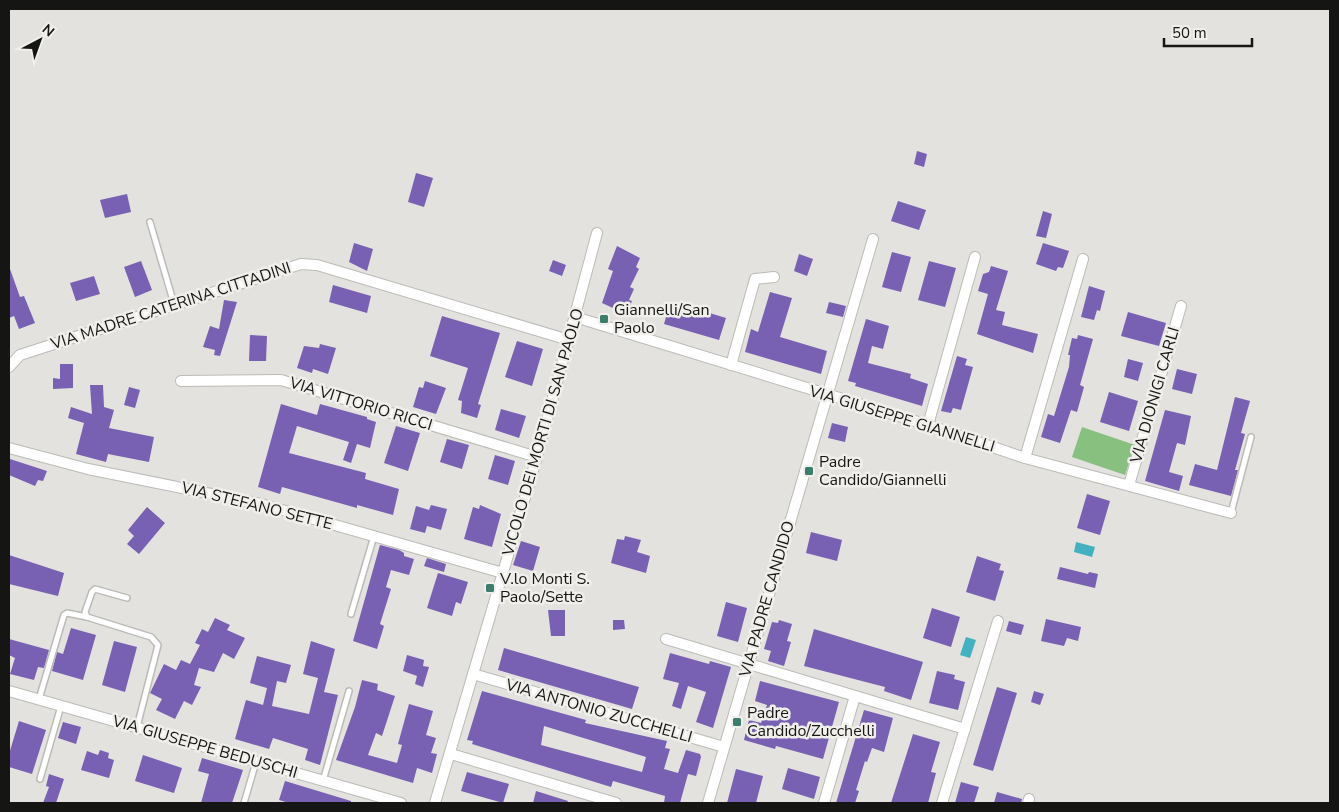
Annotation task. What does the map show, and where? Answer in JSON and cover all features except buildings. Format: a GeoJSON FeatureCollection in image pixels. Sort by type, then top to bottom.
{"type":"FeatureCollection","features":[{"type":"Feature","properties":{"kind":"street","name":"VICOLO DEI MORTI DI SAN PAOLO"},"geometry":{"type":"LineString","coordinates":[[435,803],[537,457],[597,233]]}},
{"type":"Feature","properties":{"kind":"street","name":"VIA PADRE CANDIDO"},"geometry":{"type":"LineString","coordinates":[[708,803],[873,239]]}},
{"type":"Feature","properties":{"kind":"street"},"geometry":{"type":"LineString","coordinates":[[928,425],[975,257]]}},
{"type":"Feature","properties":{"kind":"street"},"geometry":{"type":"LineString","coordinates":[[1025,458],[1083,259]]}},
{"type":"Feature","properties":{"kind":"street","name":"VIA MADRE CATERINA CITTADINI"},"geometry":{"type":"LineString","coordinates":[[9,368],[20,355],[300,264],[317,265],[568,340]]}},
{"type":"Feature","properties":{"kind":"street"},"geometry":{"type":"LineString","coordinates":[[732,365],[755,279],[774,277]]}},
{"type":"Feature","properties":{"kind":"street","name":"VIA DIONIGI CARLI"},"geometry":{"type":"LineString","coordinates":[[1129,484],[1181,306]]}},
{"type":"Feature","properties":{"kind":"street","name":"VIA GIUSEPPE GIANNELLI"},"geometry":{"type":"LineString","coordinates":[[575,318],[928,425],[1025,458],[1129,484],[1231,513]]}},
{"type":"Feature","properties":{"kind":"street","name":"VIA VITTORIO RICCI"},"geometry":{"type":"LineString","coordinates":[[180,381],[281,380],[537,457]]}},
{"type":"Feature","properties":{"kind":"street","name":"VIA STEFANO SETTE"},"geometry":{"type":"LineString","coordinates":[[9,448],[88,469],[261,504],[503,573]]}},
{"type":"Feature","properties":{"kind":"street"},"geometry":{"type":"LineString","coordinates":[[942,803],[998,621]]}},
{"type":"Feature","properties":{"kind":"street"},"geometry":{"type":"LineString","coordinates":[[666,639],[965,730]]}},
{"type":"Feature","properties":{"kind":"street","name":"VIA ANTONIO ZUCCHELLI"},"geometry":{"type":"LineString","coordinates":[[474,674],[724,747]]}},
{"type":"Feature","properties":{"kind":"street","name":"VIA GIUSEPPE BEDUSCHI"},"geometry":{"type":"LineString","coordinates":[[9,691],[401,803]]}},
{"type":"Feature","properties":{"kind":"street"},"geometry":{"type":"LineString","coordinates":[[824,803],[855,696]]}},
{"type":"Feature","properties":{"kind":"street"},"geometry":{"type":"LineString","coordinates":[[450,754],[616,803]]}},
{"type":"Feature","properties":{"kind":"lane"},"geometry":{"type":"LineString","coordinates":[[150,222],[174,304]]}},
{"type":"Feature","properties":{"kind":"lane"},"geometry":{"type":"LineString","coordinates":[[1231,513],[1251,437]]}},
{"type":"Feature","properties":{"kind":"lane"},"geometry":{"type":"LineString","coordinates":[[352,614],[374,536]]}},
{"type":"Feature","properties":{"kind":"lane"},"geometry":{"type":"LineString","coordinates":[[87,617],[85,612],[92,592],[95,589],[127,598]]}},
{"type":"Feature","properties":{"kind":"lane"},"geometry":{"type":"LineString","coordinates":[[39,700],[64,614],[87,617],[150,637],[158,645],[137,728]]}},
{"type":"Feature","properties":{"kind":"lane"},"geometry":{"type":"LineString","coordinates":[[323,781],[350,692]]}},
{"type":"Feature","properties":{"kind":"lane"},"geometry":{"type":"LineString","coordinates":[[40,779],[61,706]]}},
{"type":"Feature","properties":{"kind":"lane"},"geometry":{"type":"LineString","coordinates":[[244,803],[256,762]]}},
{"type":"Feature","properties":{"kind":"green space"},"geometry":{"type":"Polygon","coordinates":[[[1082,427],[1135,445],[1125,475],[1072,457],[1082,427]]]}},
{"type":"Feature","properties":{"kind":"water"},"geometry":{"type":"Polygon","coordinates":[[[1076,542],[1095,547],[1092,557],[1074,552],[1076,542]]]}},
{"type":"Feature","properties":{"kind":"water"},"geometry":{"type":"Polygon","coordinates":[[[966,637],[976,640],[970,658],[960,655],[966,637]]]}},
{"type":"Feature","properties":{"kind":"place","name":"Giannelli/San Paolo"},"geometry":{"type":"Point","coordinates":[604,319]}},
{"type":"Feature","properties":{"kind":"place","name":"Padre Candido/Giannelli"},"geometry":{"type":"Point","coordinates":[809,471]}},
{"type":"Feature","properties":{"kind":"place","name":"V.lo Monti S. Paolo/Sette"},"geometry":{"type":"Point","coordinates":[490,588]}},
{"type":"Feature","properties":{"kind":"place","name":"Padre Candido/Zucchelli"},"geometry":{"type":"Point","coordinates":[737,722]}}]}
